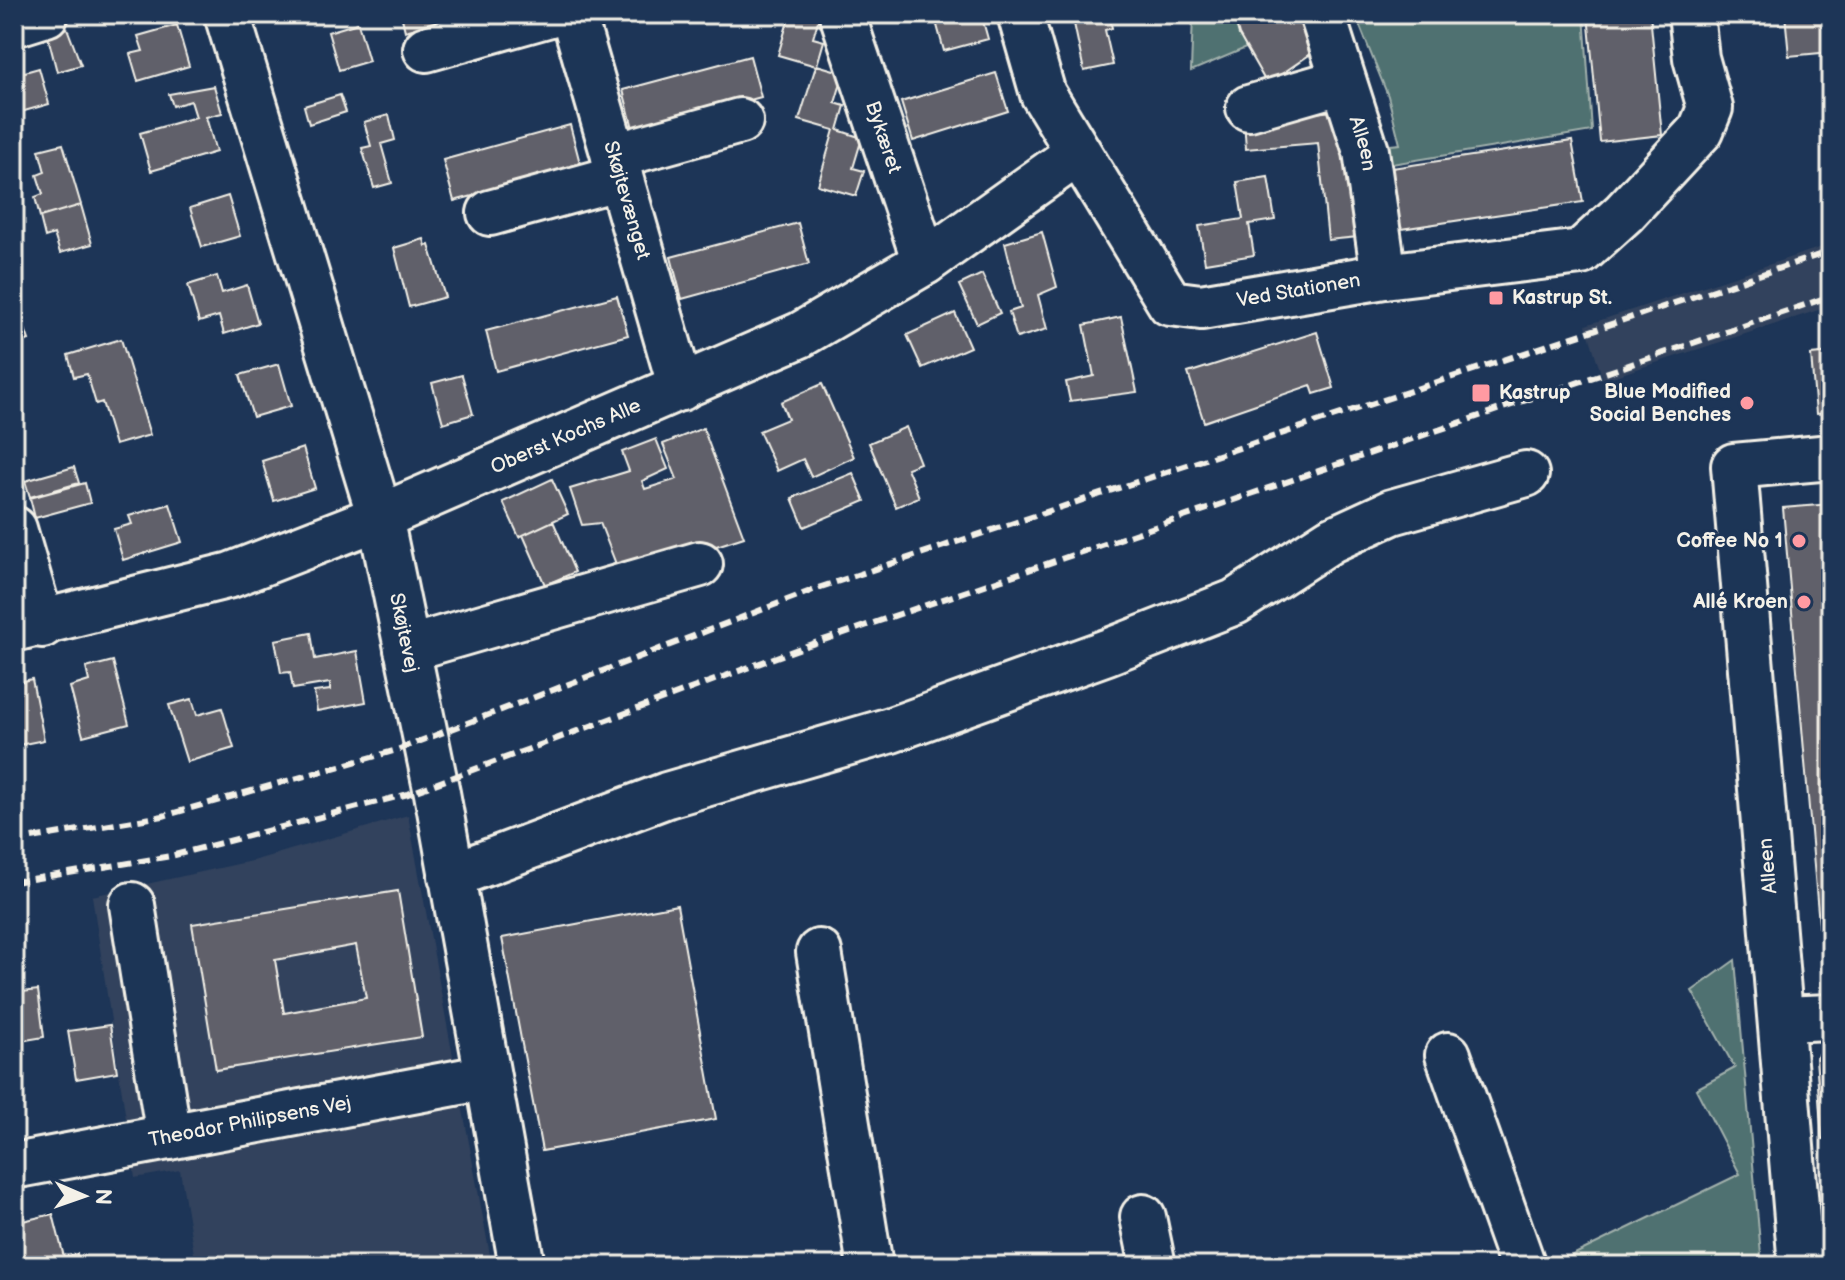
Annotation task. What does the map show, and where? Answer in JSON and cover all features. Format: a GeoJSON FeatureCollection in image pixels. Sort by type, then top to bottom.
{"type":"FeatureCollection","features":[{"type":"Feature","properties":{"kind":"street"},"geometry":{"type":"LineString","coordinates":[[14,24],[46,14]]}},
{"type":"Feature","properties":{"kind":"street","name":"Skøjtevej"},"geometry":{"type":"LineString","coordinates":[[227,14],[380,517],[451,876],[522,1266]]}},
{"type":"Feature","properties":{"kind":"street"},"geometry":{"type":"LineString","coordinates":[[426,49],[550,14]]}},
{"type":"Feature","properties":{"kind":"street","name":"Skøjtevænget"},"geometry":{"type":"LineString","coordinates":[[573,14],[681,388]]}},
{"type":"Feature","properties":{"kind":"street","name":"Bykæret"},"geometry":{"type":"LineString","coordinates":[[842,14],[925,262]]}},
{"type":"Feature","properties":{"kind":"street","name":"Ved Stationen"},"geometry":{"type":"LineString","coordinates":[[1020,14],[1043,94],[1170,303],[1201,307],[1384,276],[1581,252],[1624,213],[1701,130],[1710,108],[1696,58],[1691,14]]}},
{"type":"Feature","properties":{"kind":"street","name":"Alleen"},"geometry":{"type":"LineString","coordinates":[[1322,14],[1366,151],[1384,276]]}},
{"type":"Feature","properties":{"kind":"street"},"geometry":{"type":"LineString","coordinates":[[1249,108],[1343,81]]}},
{"type":"Feature","properties":{"kind":"street"},"geometry":{"type":"LineString","coordinates":[[490,213],[740,121]]}},
{"type":"Feature","properties":{"kind":"street","name":"Oberst Kochs Alle"},"geometry":{"type":"LineString","coordinates":[[28,627],[231,575],[380,517],[800,335],[925,262],[1078,153]]}},
{"type":"Feature","properties":{"kind":"street","name":"Alleen"},"geometry":{"type":"LineString","coordinates":[[1801,1266],[1734,466],[1831,457]]}},
{"type":"Feature","properties":{"kind":"street"},"geometry":{"type":"LineString","coordinates":[[451,876],[667,795],[891,730],[1107,652],[1235,602],[1331,540],[1392,512],[1526,474]]}},
{"type":"Feature","properties":{"kind":"street"},"geometry":{"type":"LineString","coordinates":[[14,529],[28,627]]}},
{"type":"Feature","properties":{"kind":"street"},"geometry":{"type":"LineString","coordinates":[[407,649],[700,564]]}},
{"type":"Feature","properties":{"kind":"street"},"geometry":{"type":"LineString","coordinates":[[132,905],[169,1137]]}},
{"type":"Feature","properties":{"kind":"street"},"geometry":{"type":"LineString","coordinates":[[819,952],[870,1266]]}},
{"type":"Feature","properties":{"kind":"street"},"geometry":{"type":"LineString","coordinates":[[1781,1019],[1831,1017]]}},
{"type":"Feature","properties":{"kind":"street"},"geometry":{"type":"LineString","coordinates":[[1448,1055],[1523,1266]]}},
{"type":"Feature","properties":{"kind":"street","name":"Theodor Philipsens Vej"},"geometry":{"type":"LineString","coordinates":[[14,1166],[487,1077]]}},
{"type":"Feature","properties":{"kind":"street"},"geometry":{"type":"LineString","coordinates":[[1143,1217],[1153,1266]]}},
{"type":"Feature","properties":{"kind":"shaded area"},"geometry":{"type":"Polygon","coordinates":[[[1831,244],[1831,306],[1603,380],[1586,325],[1831,244]]]}},
{"type":"Feature","properties":{"kind":"shaded area"},"geometry":{"type":"Polygon","coordinates":[[[408,815],[492,1266],[196,1266],[180,1170],[135,1178],[92,896],[256,860],[408,815]]]}},
{"type":"Feature","properties":{"kind":"green space"},"geometry":{"type":"Polygon","coordinates":[[[1193,14],[1233,14],[1246,48],[1191,71],[1193,14]]]}},
{"type":"Feature","properties":{"kind":"green space"},"geometry":{"type":"Polygon","coordinates":[[[1355,14],[1584,14],[1592,131],[1386,165],[1379,146],[1400,144],[1388,96],[1355,14]]]}},
{"type":"Feature","properties":{"kind":"green space"},"geometry":{"type":"Polygon","coordinates":[[[1735,960],[1762,1266],[1550,1266],[1740,1174],[1696,1089],[1735,1068],[1692,991],[1735,960]]]}},
{"type":"Feature","properties":{"kind":"building"},"geometry":{"type":"Polygon","coordinates":[[[401,14],[468,14],[405,31],[401,14]]]}},
{"type":"Feature","properties":{"kind":"building"},"geometry":{"type":"Polygon","coordinates":[[[790,14],[820,14],[813,38],[824,41],[817,65],[844,73],[835,103],[845,106],[838,130],[862,138],[853,168],[864,171],[856,196],[818,185],[834,130],[799,120],[816,66],[778,55],[790,14]]]}},
{"type":"Feature","properties":{"kind":"building"},"geometry":{"type":"Polygon","coordinates":[[[934,14],[981,14],[988,39],[944,51],[934,14]]]}},
{"type":"Feature","properties":{"kind":"building"},"geometry":{"type":"Polygon","coordinates":[[[1072,14],[1109,14],[1112,28],[1105,30],[1113,65],[1084,71],[1072,14]]]}},
{"type":"Feature","properties":{"kind":"building"},"geometry":{"type":"Polygon","coordinates":[[[1233,14],[1297,14],[1315,51],[1267,84],[1239,35],[1233,14]]]}},
{"type":"Feature","properties":{"kind":"building"},"geometry":{"type":"Polygon","coordinates":[[[1588,14],[1650,14],[1662,135],[1600,142],[1588,14]]]}},
{"type":"Feature","properties":{"kind":"building"},"geometry":{"type":"Polygon","coordinates":[[[1785,14],[1831,14],[1831,52],[1789,56],[1785,14]]]}},
{"type":"Feature","properties":{"kind":"building"},"geometry":{"type":"Polygon","coordinates":[[[358,23],[369,61],[339,70],[328,32],[358,23]]]}},
{"type":"Feature","properties":{"kind":"building"},"geometry":{"type":"Polygon","coordinates":[[[177,25],[189,66],[138,81],[130,54],[143,51],[138,36],[177,25]]]}},
{"type":"Feature","properties":{"kind":"building"},"geometry":{"type":"Polygon","coordinates":[[[67,28],[81,65],[57,72],[47,33],[67,28]]]}},
{"type":"Feature","properties":{"kind":"building"},"geometry":{"type":"Polygon","coordinates":[[[750,56],[761,97],[634,132],[623,90],[750,56]]]}},
{"type":"Feature","properties":{"kind":"building"},"geometry":{"type":"Polygon","coordinates":[[[39,68],[49,104],[14,114],[14,75],[39,68]]]}},
{"type":"Feature","properties":{"kind":"building"},"geometry":{"type":"Polygon","coordinates":[[[996,73],[1008,111],[913,141],[901,102],[996,73]]]}},
{"type":"Feature","properties":{"kind":"building"},"geometry":{"type":"Polygon","coordinates":[[[214,86],[222,113],[206,117],[216,152],[151,171],[140,133],[196,117],[191,101],[173,106],[169,94],[214,86]]]}},
{"type":"Feature","properties":{"kind":"building"},"geometry":{"type":"Polygon","coordinates":[[[340,95],[346,112],[309,124],[304,106],[340,95]]]}},
{"type":"Feature","properties":{"kind":"building"},"geometry":{"type":"Polygon","coordinates":[[[1334,111],[1336,134],[1348,132],[1358,237],[1328,240],[1318,143],[1246,149],[1244,120],[1334,111]]]}},
{"type":"Feature","properties":{"kind":"building"},"geometry":{"type":"Polygon","coordinates":[[[389,115],[395,140],[381,144],[392,183],[374,188],[362,148],[371,146],[364,122],[389,115]]]}},
{"type":"Feature","properties":{"kind":"building"},"geometry":{"type":"Polygon","coordinates":[[[570,125],[581,167],[454,201],[443,160],[570,125]]]}},
{"type":"Feature","properties":{"kind":"building"},"geometry":{"type":"Polygon","coordinates":[[[1572,141],[1583,202],[1394,230],[1385,169],[1572,141]]]}},
{"type":"Feature","properties":{"kind":"building"},"geometry":{"type":"Polygon","coordinates":[[[63,144],[81,205],[40,217],[35,197],[43,194],[37,175],[45,172],[39,150],[63,144]]]}},
{"type":"Feature","properties":{"kind":"building"},"geometry":{"type":"Polygon","coordinates":[[[1268,177],[1275,220],[1249,224],[1254,255],[1205,263],[1199,226],[1243,219],[1237,182],[1268,177]]]}},
{"type":"Feature","properties":{"kind":"building"},"geometry":{"type":"Polygon","coordinates":[[[228,196],[240,236],[202,247],[190,208],[228,196]]]}},
{"type":"Feature","properties":{"kind":"building"},"geometry":{"type":"Polygon","coordinates":[[[81,205],[92,244],[60,253],[54,234],[45,237],[40,217],[81,205]]]}},
{"type":"Feature","properties":{"kind":"building"},"geometry":{"type":"Polygon","coordinates":[[[798,223],[809,264],[682,299],[671,257],[798,223]]]}},
{"type":"Feature","properties":{"kind":"building"},"geometry":{"type":"Polygon","coordinates":[[[1042,232],[1057,287],[1038,295],[1047,329],[1017,338],[1009,312],[1021,308],[1005,243],[1042,232]]]}},
{"type":"Feature","properties":{"kind":"building"},"geometry":{"type":"Polygon","coordinates":[[[424,239],[426,246],[429,245],[445,297],[409,307],[394,248],[424,239]]]}},
{"type":"Feature","properties":{"kind":"building"},"geometry":{"type":"Polygon","coordinates":[[[982,274],[1000,313],[977,324],[959,285],[982,274]]]}},
{"type":"Feature","properties":{"kind":"building"},"geometry":{"type":"Polygon","coordinates":[[[217,276],[222,293],[247,285],[258,323],[224,334],[219,316],[199,322],[188,285],[217,276]]]}},
{"type":"Feature","properties":{"kind":"building"},"geometry":{"type":"Polygon","coordinates":[[[617,296],[628,335],[496,371],[486,331],[617,296]]]}},
{"type":"Feature","properties":{"kind":"building"},"geometry":{"type":"Polygon","coordinates":[[[955,313],[970,347],[922,368],[907,335],[955,313]]]}},
{"type":"Feature","properties":{"kind":"building"},"geometry":{"type":"Polygon","coordinates":[[[21,317],[29,340],[14,345],[14,319],[21,317]]]}},
{"type":"Feature","properties":{"kind":"building"},"geometry":{"type":"Polygon","coordinates":[[[1121,317],[1137,392],[1070,401],[1066,382],[1094,376],[1084,325],[1121,317]]]}},
{"type":"Feature","properties":{"kind":"building"},"geometry":{"type":"Polygon","coordinates":[[[1317,332],[1334,388],[1314,394],[1311,385],[1204,422],[1188,373],[1317,332]]]}},
{"type":"Feature","properties":{"kind":"building"},"geometry":{"type":"Polygon","coordinates":[[[121,339],[150,435],[115,445],[102,402],[96,404],[87,374],[74,377],[68,355],[121,339]]]}},
{"type":"Feature","properties":{"kind":"building"},"geometry":{"type":"Polygon","coordinates":[[[1831,353],[1831,413],[1816,414],[1811,355],[1831,353]]]}},
{"type":"Feature","properties":{"kind":"building"},"geometry":{"type":"Polygon","coordinates":[[[279,364],[291,406],[253,417],[240,375],[279,364]]]}},
{"type":"Feature","properties":{"kind":"building"},"geometry":{"type":"Polygon","coordinates":[[[462,375],[473,414],[443,423],[432,383],[462,375]]]}},
{"type":"Feature","properties":{"kind":"building"},"geometry":{"type":"Polygon","coordinates":[[[822,384],[854,457],[811,477],[803,459],[777,471],[759,431],[788,419],[781,402],[822,384]]]}},
{"type":"Feature","properties":{"kind":"building"},"geometry":{"type":"Polygon","coordinates":[[[906,427],[920,463],[907,468],[919,497],[896,507],[869,443],[906,427]]]}},
{"type":"Feature","properties":{"kind":"building"},"geometry":{"type":"Polygon","coordinates":[[[703,428],[744,537],[621,577],[600,523],[582,525],[570,489],[629,471],[622,452],[656,439],[668,469],[642,481],[645,489],[677,479],[663,444],[703,428]]]}},
{"type":"Feature","properties":{"kind":"building"},"geometry":{"type":"Polygon","coordinates":[[[303,448],[315,488],[274,501],[262,461],[303,448]]]}},
{"type":"Feature","properties":{"kind":"building"},"geometry":{"type":"Polygon","coordinates":[[[74,467],[79,483],[30,497],[25,481],[74,467]]]}},
{"type":"Feature","properties":{"kind":"building"},"geometry":{"type":"Polygon","coordinates":[[[853,473],[865,501],[804,527],[792,498],[853,473]]]}},
{"type":"Feature","properties":{"kind":"building"},"geometry":{"type":"Polygon","coordinates":[[[552,479],[568,514],[519,537],[503,502],[552,479]]]}},
{"type":"Feature","properties":{"kind":"building"},"geometry":{"type":"Polygon","coordinates":[[[85,483],[90,503],[35,518],[30,498],[85,483]]]}},
{"type":"Feature","properties":{"kind":"building"},"geometry":{"type":"Polygon","coordinates":[[[170,504],[182,542],[123,560],[114,529],[132,524],[129,516],[170,504]]]}},
{"type":"Feature","properties":{"kind":"building"},"geometry":{"type":"Polygon","coordinates":[[[1831,504],[1831,969],[1823,970],[1783,508],[1831,504]]]}},
{"type":"Feature","properties":{"kind":"building"},"geometry":{"type":"Polygon","coordinates":[[[553,521],[575,572],[545,585],[523,535],[553,521]]]}},
{"type":"Feature","properties":{"kind":"building"},"geometry":{"type":"Polygon","coordinates":[[[311,633],[315,659],[357,651],[366,702],[317,711],[314,692],[330,690],[330,683],[293,689],[290,672],[281,673],[275,640],[311,633]]]}},
{"type":"Feature","properties":{"kind":"building"},"geometry":{"type":"Polygon","coordinates":[[[113,661],[129,724],[83,736],[70,687],[89,681],[86,668],[113,661]]]}},
{"type":"Feature","properties":{"kind":"building"},"geometry":{"type":"Polygon","coordinates":[[[32,679],[44,740],[14,746],[14,683],[32,679]]]}},
{"type":"Feature","properties":{"kind":"building"},"geometry":{"type":"Polygon","coordinates":[[[192,699],[197,715],[222,708],[234,748],[187,762],[169,705],[192,699]]]}},
{"type":"Feature","properties":{"kind":"building"},"geometry":{"type":"Polygon","coordinates":[[[398,891],[422,1037],[216,1070],[192,924],[398,891]],[[356,945],[275,960],[284,1013],[366,998],[356,945]]]}},
{"type":"Feature","properties":{"kind":"building"},"geometry":{"type":"Polygon","coordinates":[[[677,905],[716,1119],[542,1151],[502,938],[677,905]]]}},
{"type":"Feature","properties":{"kind":"building"},"geometry":{"type":"Polygon","coordinates":[[[38,990],[44,1037],[14,1042],[14,993],[38,990]]]}},
{"type":"Feature","properties":{"kind":"building"},"geometry":{"type":"Polygon","coordinates":[[[110,1025],[117,1072],[76,1079],[68,1031],[110,1025]]]}},
{"type":"Feature","properties":{"kind":"building"},"geometry":{"type":"Polygon","coordinates":[[[1824,1048],[1831,1048],[1831,1138],[1822,1139],[1816,1058],[1824,1048]]]}},
{"type":"Feature","properties":{"kind":"building"},"geometry":{"type":"Polygon","coordinates":[[[53,1214],[64,1257],[77,1254],[80,1266],[23,1266],[14,1223],[53,1214]]]}},
{"type":"Feature","properties":{"kind":"railway"},"geometry":{"type":"LineString","coordinates":[[14,841],[163,816],[397,750],[821,587],[1831,251]]}},
{"type":"Feature","properties":{"kind":"railway"},"geometry":{"type":"LineString","coordinates":[[14,882],[171,856],[408,794],[806,646],[1831,296]]}},
{"type":"Feature","properties":{"kind":"place","name":"Kastrup St."},"geometry":{"type":"Point","coordinates":[1496,298]}},
{"type":"Feature","properties":{"kind":"place","name":"Kastrup"},"geometry":{"type":"Point","coordinates":[1481,393]}},
{"type":"Feature","properties":{"kind":"place","name":"Blue Modified Social Benches"},"geometry":{"type":"Point","coordinates":[1747,403]}},
{"type":"Feature","properties":{"kind":"place","name":"Coffee No 1"},"geometry":{"type":"Point","coordinates":[1799,541]}},
{"type":"Feature","properties":{"kind":"place","name":"Allé Kroen"},"geometry":{"type":"Point","coordinates":[1804,602]}}]}
